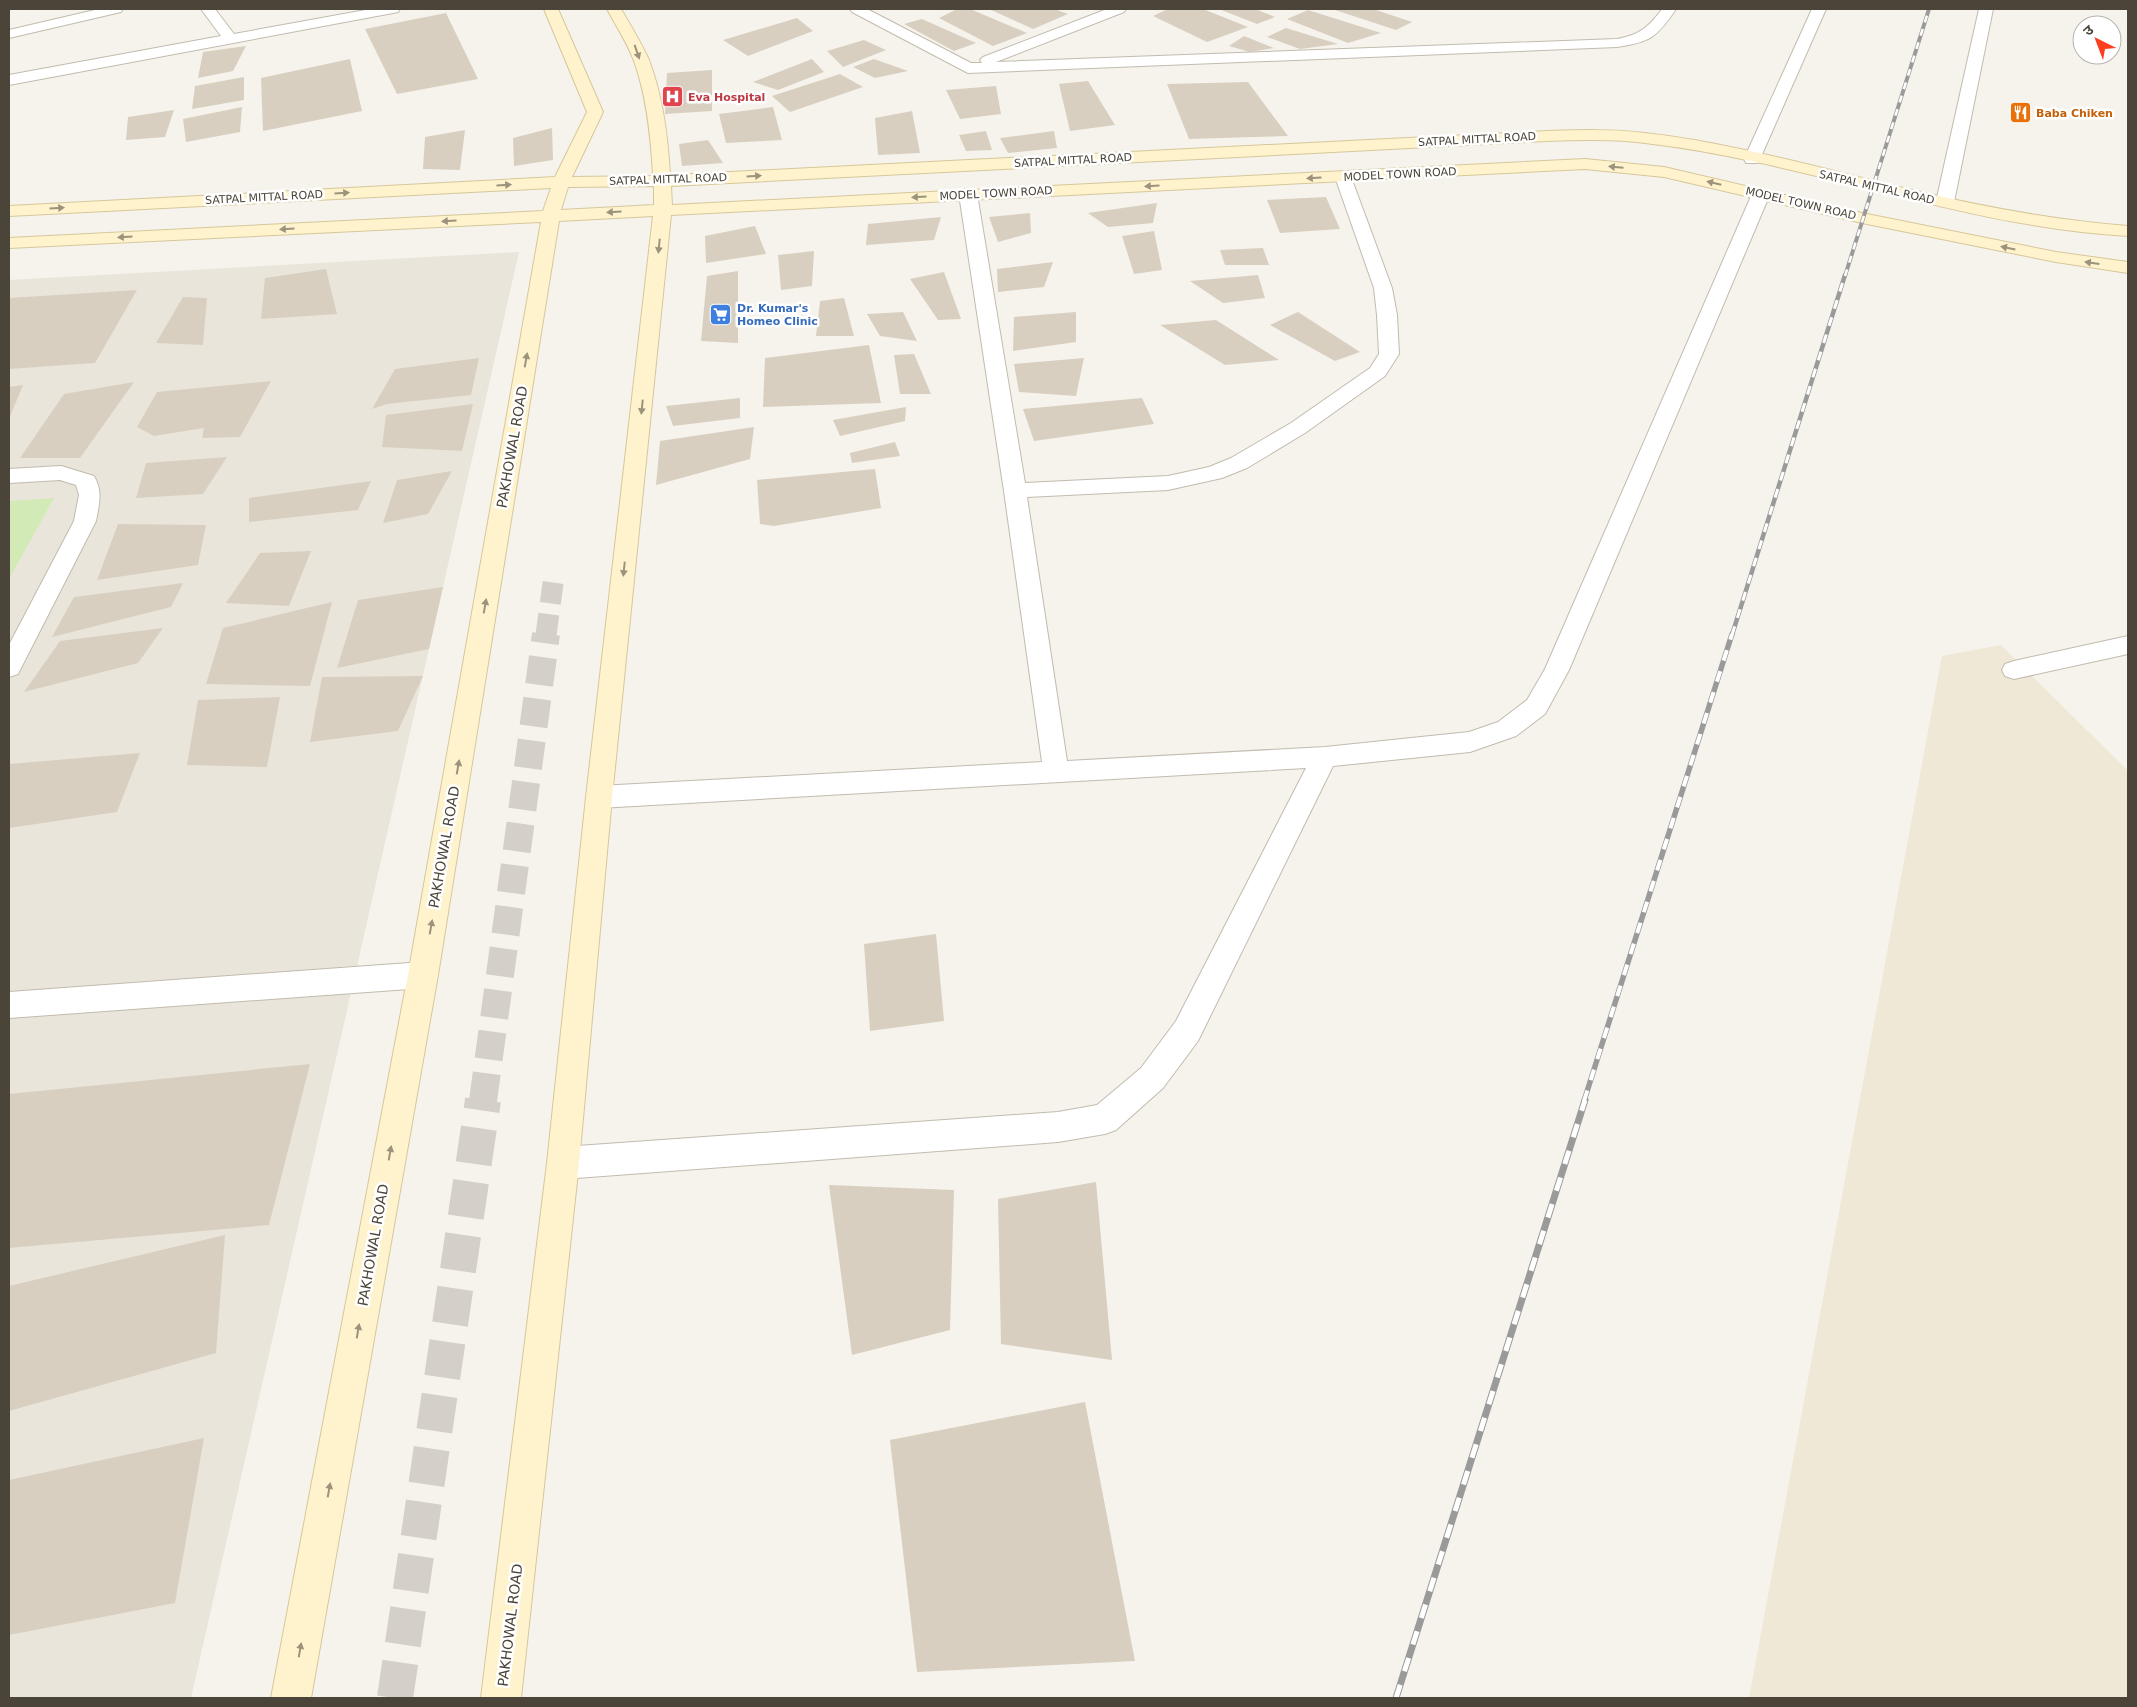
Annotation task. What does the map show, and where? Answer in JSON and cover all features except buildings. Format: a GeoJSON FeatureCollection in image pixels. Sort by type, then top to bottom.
{"type":"FeatureCollection","features":[{"type":"Feature","properties":{"kind":"street"},"geometry":{"type":"LineString","coordinates":[[9,34],[116,9]]}},
{"type":"Feature","properties":{"kind":"street"},"geometry":{"type":"LineString","coordinates":[[208,9],[230,38]]}},
{"type":"Feature","properties":{"kind":"street"},"geometry":{"type":"LineString","coordinates":[[9,80],[393,9]]}},
{"type":"Feature","properties":{"kind":"street","name":"PAKHOWAL ROAD"},"geometry":{"type":"LineString","coordinates":[[291,1698],[422,975],[550,215],[561,182],[595,112],[551,9]]}},
{"type":"Feature","properties":{"kind":"street","name":"PAKHOWAL ROAD"},"geometry":{"type":"LineString","coordinates":[[501,1698],[562,1163],[599,797],[663,209],[654,108],[634,44],[614,9]]}},
{"type":"Feature","properties":{"kind":"street"},"geometry":{"type":"LineString","coordinates":[[857,9],[968,68],[1617,43],[1640,39],[1654,31],[1669,9]]}},
{"type":"Feature","properties":{"kind":"street"},"geometry":{"type":"LineString","coordinates":[[968,68],[1119,9]]}},
{"type":"Feature","properties":{"kind":"street"},"geometry":{"type":"LineString","coordinates":[[1752,159],[1819,9]]}},
{"type":"Feature","properties":{"kind":"street"},"geometry":{"type":"LineString","coordinates":[[1945,202],[1986,9]]}},
{"type":"Feature","properties":{"kind":"street","name":"SATPAL MITTAL ROAD"},"geometry":{"type":"LineString","coordinates":[[9,211],[561,182],[662,181],[1547,136],[1606,135],[1659,140],[2053,224],[2128,231]]}},
{"type":"Feature","properties":{"kind":"street","name":"MODEL TOWN ROAD"},"geometry":{"type":"LineString","coordinates":[[550,215],[1585,164],[1664,172],[1862,218],[2056,257],[2128,268]]}},
{"type":"Feature","properties":{"kind":"street"},"geometry":{"type":"LineString","coordinates":[[1015,491],[1168,483],[1214,473],[1239,463],[1298,428],[1378,372],[1389,354],[1387,315],[1383,288],[1343,177]]}},
{"type":"Feature","properties":{"kind":"street"},"geometry":{"type":"LineString","coordinates":[[968,194],[1015,491],[1056,772]]}},
{"type":"Feature","properties":{"kind":"street"},"geometry":{"type":"LineString","coordinates":[[599,797],[1325,758],[1470,742],[1507,729],[1536,707],[1557,670],[1761,194]]}},
{"type":"Feature","properties":{"kind":"street"},"geometry":{"type":"LineString","coordinates":[[9,243],[550,215]]}},
{"type":"Feature","properties":{"kind":"street"},"geometry":{"type":"LineString","coordinates":[[2128,224],[2128,231]]}},
{"type":"Feature","properties":{"kind":"street"},"geometry":{"type":"LineString","coordinates":[[9,476],[61,473],[86,481],[90,495],[86,521],[9,668]]}},
{"type":"Feature","properties":{"kind":"street"},"geometry":{"type":"LineString","coordinates":[[2014,670],[2128,645]]}},
{"type":"Feature","properties":{"kind":"street"},"geometry":{"type":"LineString","coordinates":[[562,1163],[1058,1128],[1105,1119],[1152,1078],[1187,1031],[1325,758]]}},
{"type":"Feature","properties":{"kind":"street"},"geometry":{"type":"LineString","coordinates":[[9,1006],[422,975]]}},
{"type":"Feature","properties":{"kind":"shaded area"},"geometry":{"type":"Polygon","coordinates":[[[519,252],[191,1698],[9,1698],[9,280],[519,252]]]}},
{"type":"Feature","properties":{"kind":"shaded area"},"geometry":{"type":"Polygon","coordinates":[[[2001,645],[2128,771],[2128,1698],[1749,1698],[1942,656],[2001,645]]]}},
{"type":"Feature","properties":{"kind":"green space"},"geometry":{"type":"Polygon","coordinates":[[[54,498],[9,579],[9,501],[54,498]]]}},
{"type":"Feature","properties":{"kind":"tunnel"},"geometry":{"type":"LineString","coordinates":[[546,635],[554,576]]}},
{"type":"Feature","properties":{"kind":"tunnel"},"geometry":{"type":"LineString","coordinates":[[483,1101],[546,634]]}},
{"type":"Feature","properties":{"kind":"tunnel"},"geometry":{"type":"LineString","coordinates":[[395,1698],[483,1100]]}},
{"type":"Feature","properties":{"kind":"railway"},"geometry":{"type":"LineString","coordinates":[[1845,276],[1929,9]]}},
{"type":"Feature","properties":{"kind":"railway"},"geometry":{"type":"LineString","coordinates":[[1732,635],[1845,275]]}},
{"type":"Feature","properties":{"kind":"railway"},"geometry":{"type":"LineString","coordinates":[[1584,1101],[1732,634]]}},
{"type":"Feature","properties":{"kind":"railway"},"geometry":{"type":"LineString","coordinates":[[1396,1698],[1585,1100]]}},
{"type":"Feature","properties":{"kind":"place","name":"Eva Hospital"},"geometry":{"type":"Point","coordinates":[672,97]}},
{"type":"Feature","properties":{"kind":"place","name":"Baba Chiken"},"geometry":{"type":"Point","coordinates":[2020,113]}},
{"type":"Feature","properties":{"kind":"place","name":"Dr. Kumar's Homeo Clinic"},"geometry":{"type":"Point","coordinates":[721,314]}}]}
